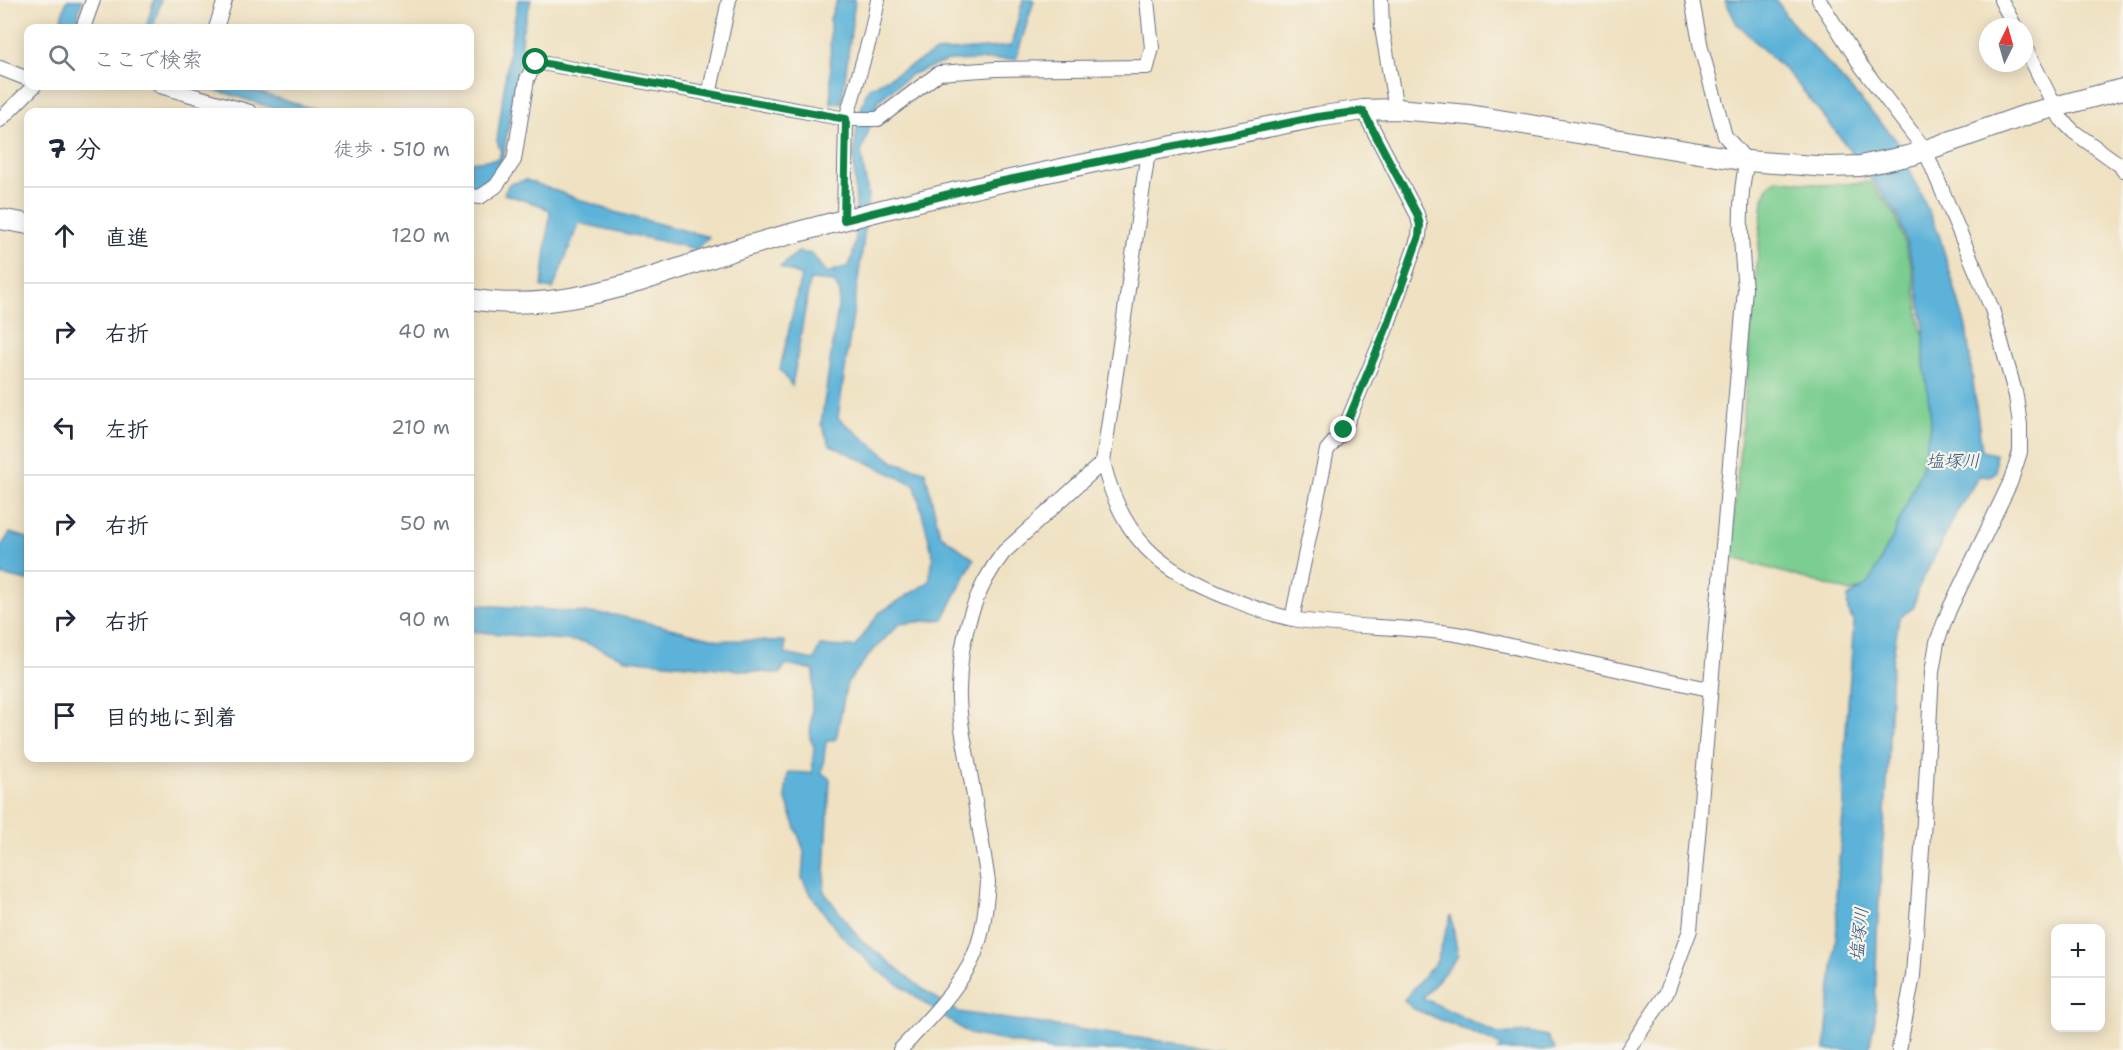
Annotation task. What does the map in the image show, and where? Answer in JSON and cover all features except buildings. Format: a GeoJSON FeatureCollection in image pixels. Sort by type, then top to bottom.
{"type":"FeatureCollection","features":[{"type":"Feature","properties":{"kind":"street"},"geometry":{"type":"LineString","coordinates":[[84,24],[93,0]]}},
{"type":"Feature","properties":{"kind":"street"},"geometry":{"type":"LineString","coordinates":[[217,24],[225,0]]}},
{"type":"Feature","properties":{"kind":"street"},"geometry":{"type":"LineString","coordinates":[[709,94],[729,0]]}},
{"type":"Feature","properties":{"kind":"street"},"geometry":{"type":"LineString","coordinates":[[844,220],[846,119],[879,0]]}},
{"type":"Feature","properties":{"kind":"street"},"geometry":{"type":"LineString","coordinates":[[474,196],[480,197],[496,186],[514,160],[527,79],[536,62],[846,119],[878,119],[939,73],[996,69],[1147,67],[1152,48],[1148,0]]}},
{"type":"Feature","properties":{"kind":"street"},"geometry":{"type":"LineString","coordinates":[[1381,0],[1382,28],[1396,109]]}},
{"type":"Feature","properties":{"kind":"street"},"geometry":{"type":"LineString","coordinates":[[1692,0],[1701,48],[1725,136],[1747,161]]}},
{"type":"Feature","properties":{"kind":"street"},"geometry":{"type":"LineString","coordinates":[[1819,0],[1918,153],[1992,309],[2016,396],[2020,425],[2020,452],[2010,483],[1949,610],[1937,642],[1932,672],[1913,976],[1899,1050]]}},
{"type":"Feature","properties":{"kind":"street"},"geometry":{"type":"LineString","coordinates":[[2001,0],[2010,18]]}},
{"type":"Feature","properties":{"kind":"street"},"geometry":{"type":"LineString","coordinates":[[2033,62],[2061,119],[2074,132],[2120,165],[2123,170]]}},
{"type":"Feature","properties":{"kind":"street"},"geometry":{"type":"LineString","coordinates":[[0,68],[24,77]]}},
{"type":"Feature","properties":{"kind":"street"},"geometry":{"type":"LineString","coordinates":[[474,299],[524,303],[570,300],[671,272],[747,246],[994,183],[1317,117],[1363,111],[1396,109],[1469,115],[1747,161],[1829,167],[1860,166],[1918,153],[2056,107],[2123,89]]}},
{"type":"Feature","properties":{"kind":"street"},"geometry":{"type":"LineString","coordinates":[[0,120],[30,90]]}},
{"type":"Feature","properties":{"kind":"street"},"geometry":{"type":"LineString","coordinates":[[197,91],[240,108]]}},
{"type":"Feature","properties":{"kind":"street"},"geometry":{"type":"LineString","coordinates":[[1292,619],[1327,450],[1344,430],[1388,324],[1419,236],[1420,225],[1417,214],[1363,111]]}},
{"type":"Feature","properties":{"kind":"street"},"geometry":{"type":"LineString","coordinates":[[1148,152],[1103,462],[1115,502],[1125,522],[1141,543],[1160,561],[1186,578],[1251,607],[1292,619],[1456,634],[1709,689]]}},
{"type":"Feature","properties":{"kind":"street"},"geometry":{"type":"LineString","coordinates":[[1628,1050],[1666,994],[1690,930],[1744,290],[1741,185],[1747,161]]}},
{"type":"Feature","properties":{"kind":"street"},"geometry":{"type":"LineString","coordinates":[[0,219],[24,223]]}},
{"type":"Feature","properties":{"kind":"street"},"geometry":{"type":"LineString","coordinates":[[900,1050],[936,1011],[971,963],[978,945],[987,903],[988,882],[958,689],[961,662],[974,601],[990,569],[1004,552],[1103,462]]}},
{"type":"Feature","properties":{"kind":"green space"},"geometry":{"type":"Polygon","coordinates":[[[1778,179],[1823,185],[1870,182],[1896,216],[1912,268],[1921,330],[1923,333],[1924,328],[1946,442],[1878,577],[1860,590],[1851,592],[1730,557],[1763,199],[1769,185],[1778,179]]]}},
{"type":"Feature","properties":{"kind":"water"},"geometry":{"type":"Polygon","coordinates":[[[67,0],[82,0],[78,16],[86,24],[66,24],[61,18],[67,0]]]}},
{"type":"Feature","properties":{"kind":"water"},"geometry":{"type":"Polygon","coordinates":[[[154,0],[161,0],[154,24],[147,24],[154,0]]]}},
{"type":"Feature","properties":{"kind":"water"},"geometry":{"type":"Polygon","coordinates":[[[518,0],[531,0],[522,32],[519,65],[503,156],[497,172],[478,188],[474,188],[474,162],[498,159],[501,152],[497,141],[518,0]]]}},
{"type":"Feature","properties":{"kind":"water"},"geometry":{"type":"Polygon","coordinates":[[[837,0],[855,0],[842,102],[831,104],[830,19],[837,0]]]}},
{"type":"Feature","properties":{"kind":"water"},"geometry":{"type":"Polygon","coordinates":[[[1023,0],[1034,0],[1016,59],[948,61],[912,74],[879,100],[861,153],[868,194],[863,245],[838,418],[894,462],[925,471],[940,534],[974,559],[943,619],[899,624],[869,655],[847,683],[836,739],[826,742],[822,773],[830,779],[824,892],[859,938],[924,990],[958,1012],[1223,1050],[1052,1050],[969,1034],[876,969],[837,931],[808,890],[802,878],[804,851],[785,797],[788,772],[812,773],[814,747],[810,738],[814,670],[786,664],[780,674],[626,659],[584,642],[474,631],[474,604],[615,615],[720,640],[785,641],[785,654],[814,660],[820,646],[855,647],[879,613],[929,582],[933,556],[915,485],[830,445],[821,424],[840,293],[834,282],[810,280],[792,386],[780,369],[801,276],[780,267],[798,252],[812,254],[826,273],[849,266],[856,228],[855,144],[860,115],[868,89],[936,52],[1011,46],[1023,0]]]}},
{"type":"Feature","properties":{"kind":"water","name":"塩塚川"},"geometry":{"type":"Polygon","coordinates":[[[1725,0],[1777,0],[1786,16],[1897,141],[1939,235],[1966,327],[1982,451],[1995,454],[1996,472],[1989,477],[1979,476],[1958,510],[1917,591],[1914,607],[1899,618],[1892,663],[1888,769],[1877,933],[1875,1019],[1869,1050],[1825,1050],[1837,926],[1836,896],[1844,803],[1843,773],[1854,621],[1849,613],[1848,597],[1870,581],[1894,534],[1921,470],[1931,420],[1924,363],[1924,328],[1914,268],[1898,215],[1791,76],[1737,24],[1725,0]]]}},
{"type":"Feature","properties":{"kind":"water"},"geometry":{"type":"Polygon","coordinates":[[[212,90],[250,90],[311,108],[273,108],[212,90]]]}},
{"type":"Feature","properties":{"kind":"water"},"geometry":{"type":"Polygon","coordinates":[[[526,180],[614,212],[709,237],[696,249],[579,223],[553,289],[542,287],[550,211],[540,205],[504,194],[509,184],[526,180]]]}},
{"type":"Feature","properties":{"kind":"water"},"geometry":{"type":"Polygon","coordinates":[[[10,533],[24,537],[24,580],[0,575],[0,548],[10,533]]]}},
{"type":"Feature","properties":{"kind":"water"},"geometry":{"type":"Polygon","coordinates":[[[1451,915],[1458,956],[1423,998],[1498,1034],[1528,1032],[1547,1036],[1555,1050],[1498,1050],[1501,1045],[1412,1008],[1404,1000],[1437,961],[1451,915]]]}},
{"type":"Feature","properties":{"kind":"route"},"geometry":{"type":"LineString","coordinates":[[536,62],[846,119],[844,220],[994,183],[1317,117],[1363,111],[1417,214],[1420,225],[1419,236],[1388,324],[1344,430]]}}]}
